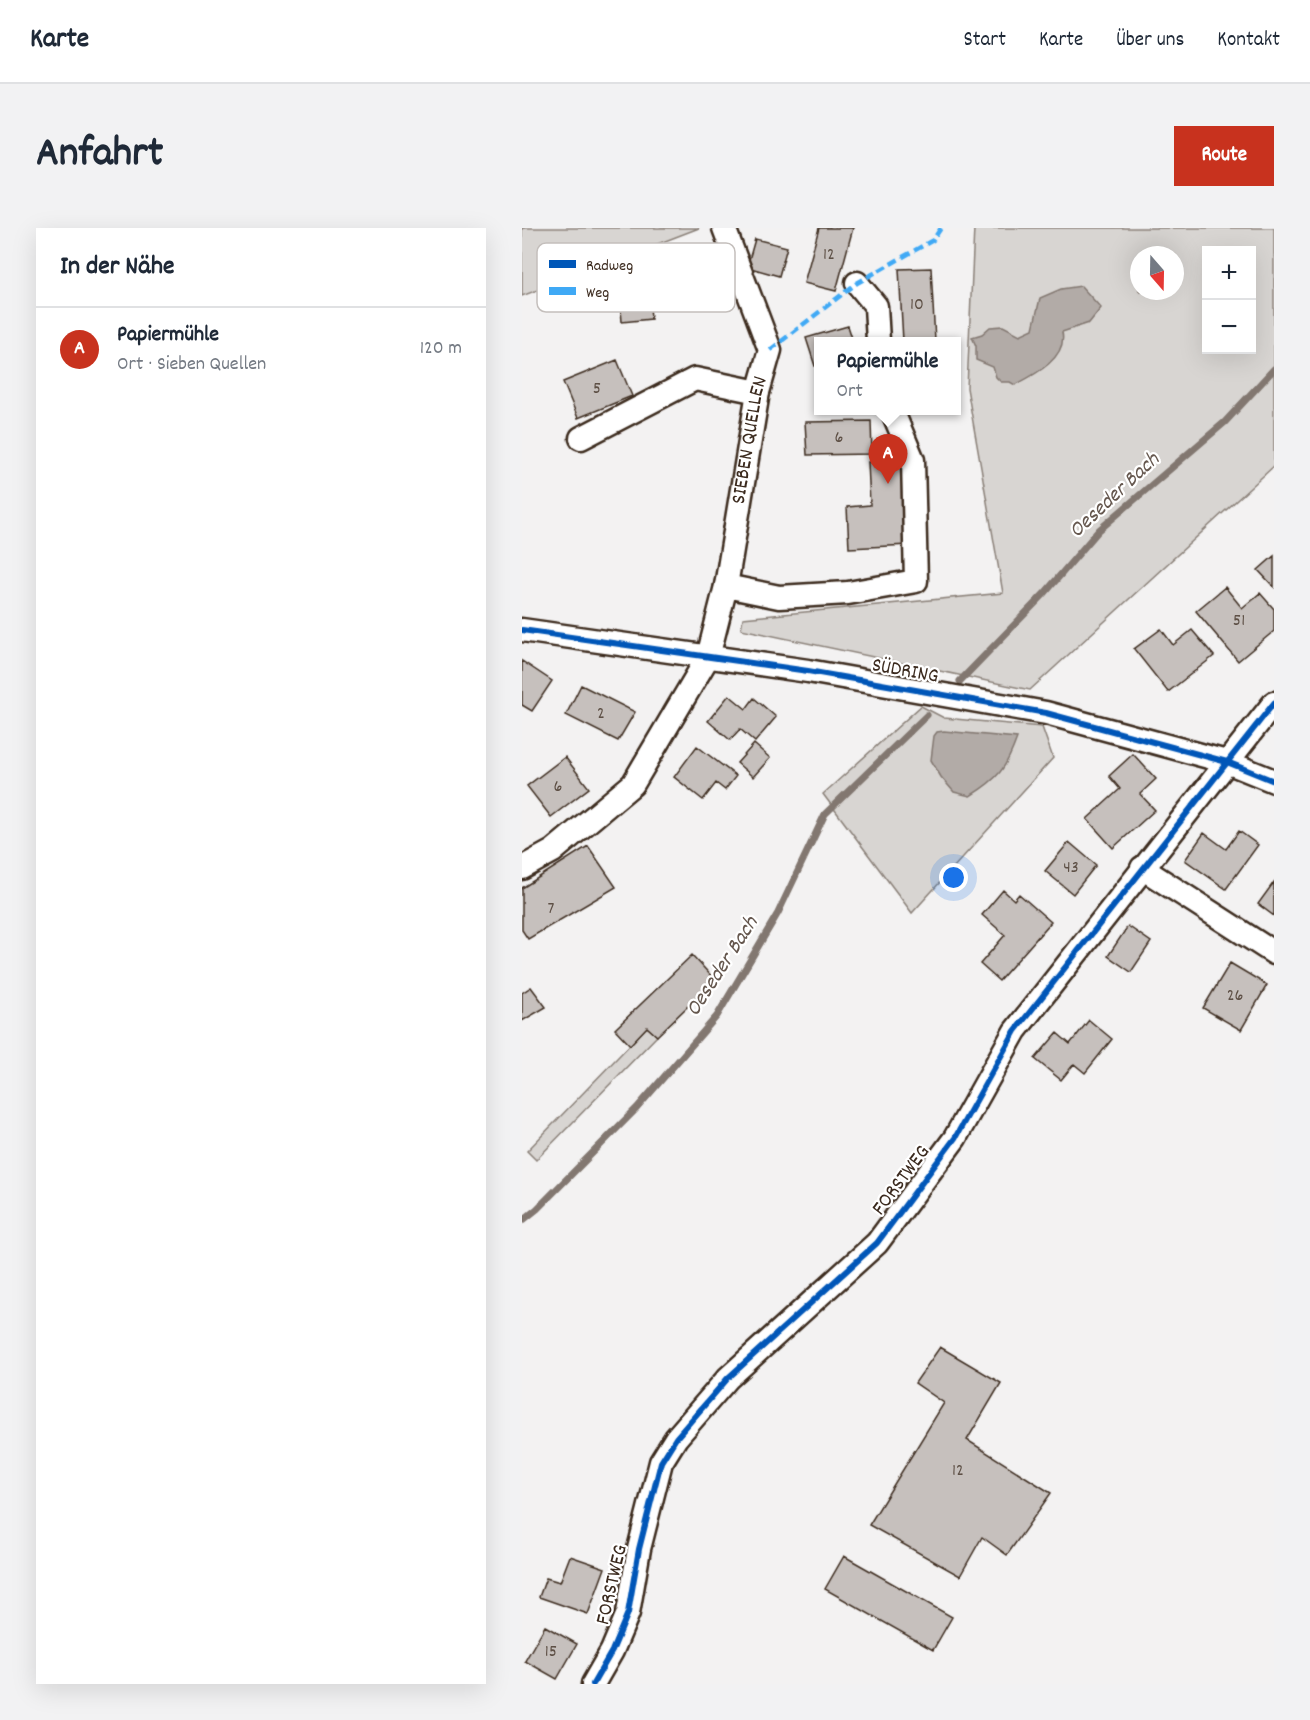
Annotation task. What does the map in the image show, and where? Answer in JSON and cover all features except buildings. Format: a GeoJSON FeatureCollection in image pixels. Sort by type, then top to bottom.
{"type":"FeatureCollection","features":[{"type":"Feature","properties":{"kind":"street","name":"SIEBEN QUELLEN"},"geometry":{"type":"LineString","coordinates":[[724,228],[730,243]]}},
{"type":"Feature","properties":{"kind":"street","name":"SIEBEN QUELLEN"},"geometry":{"type":"LineString","coordinates":[[522,868],[553,851],[633,784],[708,657],[726,586],[758,392],[770,350],[735,257]]}},
{"type":"Feature","properties":{"kind":"street"},"geometry":{"type":"LineString","coordinates":[[857,284],[876,306],[878,337]]}},
{"type":"Feature","properties":{"kind":"street"},"geometry":{"type":"LineString","coordinates":[[581,438],[695,379],[758,392]]}},
{"type":"Feature","properties":{"kind":"street"},"geometry":{"type":"LineString","coordinates":[[726,586],[779,597],[848,593],[916,581],[913,460],[894,415]]}},
{"type":"Feature","properties":{"kind":"street","name":"SÜDRING"},"geometry":{"type":"LineString","coordinates":[[522,630],[808,671],[1046,713],[1227,762],[1274,781]]}},
{"type":"Feature","properties":{"kind":"street","name":"FORSTWEG"},"geometry":{"type":"LineString","coordinates":[[593,1684],[612,1651],[628,1612],[639,1549],[661,1462],[676,1438],[728,1378],[877,1243],[955,1138],[1015,1031],[1274,703]]}},
{"type":"Feature","properties":{"kind":"street"},"geometry":{"type":"LineString","coordinates":[[1142,868],[1274,953]]}},
{"type":"Feature","properties":{"kind":"shaded area"},"geometry":{"type":"Polygon","coordinates":[[[522,228],[699,228],[660,243],[537,243],[537,290],[522,296],[522,228]]]}},
{"type":"Feature","properties":{"kind":"shaded area"},"geometry":{"type":"Polygon","coordinates":[[[974,228],[1274,228],[1274,466],[1030,690],[741,629],[743,618],[1003,593],[967,388],[974,228]]]}},
{"type":"Feature","properties":{"kind":"shaded area"},"geometry":{"type":"Polygon","coordinates":[[[1081,286],[1101,308],[1089,323],[1062,332],[1060,350],[1055,358],[1040,371],[1015,385],[1010,382],[1001,382],[996,377],[993,367],[976,360],[976,346],[972,337],[982,334],[990,327],[1003,326],[1020,335],[1033,329],[1040,298],[1061,289],[1081,286]]]}},
{"type":"Feature","properties":{"kind":"shaded area"},"geometry":{"type":"Polygon","coordinates":[[[921,706],[944,718],[1042,727],[1053,758],[912,913],[823,794],[921,706]]]}},
{"type":"Feature","properties":{"kind":"shaded area"},"geometry":{"type":"Polygon","coordinates":[[[937,732],[1017,738],[1000,772],[988,784],[970,796],[954,792],[941,777],[931,760],[934,736],[937,732]]]}},
{"type":"Feature","properties":{"kind":"shaded area"},"geometry":{"type":"Polygon","coordinates":[[[647,1027],[657,1036],[536,1160],[527,1151],[647,1027]]]}},
{"type":"Feature","properties":{"kind":"waterway","name":"Oeseder Bach"},"geometry":{"type":"LineString","coordinates":[[960,681],[1045,593],[1099,530],[1225,422],[1274,369]]}},
{"type":"Feature","properties":{"kind":"waterway","name":"Oeseder Bach"},"geometry":{"type":"LineString","coordinates":[[522,1221],[537,1209],[637,1108],[717,1016],[778,913],[825,814],[927,715]]}},
{"type":"Feature","properties":{"kind":"marked path"},"geometry":{"type":"LineString","coordinates":[[770,350],[857,283],[933,240],[941,228]]}},
{"type":"Feature","properties":{"kind":"cycle path"},"geometry":{"type":"LineString","coordinates":[[522,630],[808,671],[1046,713],[1227,762],[1274,781]]}},
{"type":"Feature","properties":{"kind":"cycle path"},"geometry":{"type":"LineString","coordinates":[[593,1684],[612,1651],[628,1613],[639,1549],[661,1462],[676,1438],[728,1378],[877,1243],[955,1138],[1015,1031],[1274,703]]}},
{"type":"Feature","properties":{"kind":"place","name":"Papiermühle"},"geometry":{"type":"Point","coordinates":[888,484]}}]}
